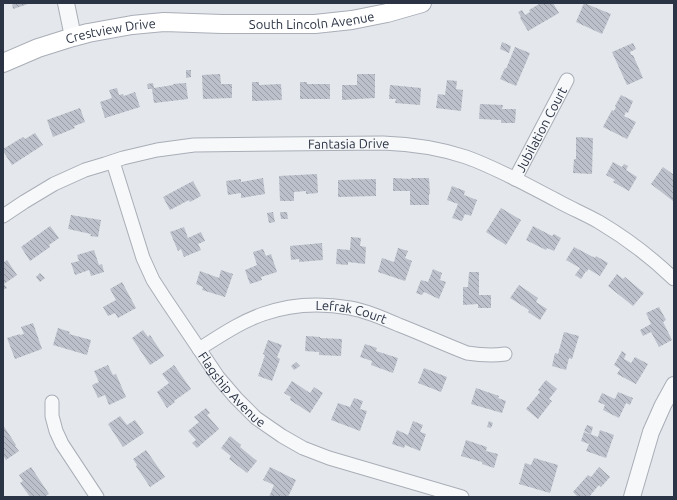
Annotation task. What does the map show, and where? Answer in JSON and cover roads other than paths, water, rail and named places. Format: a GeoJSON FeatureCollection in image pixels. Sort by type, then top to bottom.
{"type":"FeatureCollection","features":[{"type":"Feature","properties":{"kind":"main road","name":"South Lincoln Avenue"},"geometry":{"type":"LineString","coordinates":[[222,24],[315,24],[352,20],[422,3]]}},
{"type":"Feature","properties":{"kind":"main road","name":"Crestview Drive"},"geometry":{"type":"LineString","coordinates":[[3,63],[38,48],[73,37],[132,25],[164,22],[222,24]]}},
{"type":"Feature","properties":{"kind":"street"},"geometry":{"type":"LineString","coordinates":[[66,3],[73,37]]}},
{"type":"Feature","properties":{"kind":"street","name":"Jubilation Court"},"geometry":{"type":"LineString","coordinates":[[515,179],[567,80]]}},
{"type":"Feature","properties":{"kind":"street","name":"Fantasia Drive"},"geometry":{"type":"LineString","coordinates":[[3,216],[54,184],[85,170],[157,150],[194,145],[383,142],[409,144],[465,157],[487,165],[515,179],[599,222],[632,244],[674,279]]}},
{"type":"Feature","properties":{"kind":"street","name":"Flagship Avenue"},"geometry":{"type":"LineString","coordinates":[[113,162],[143,258],[153,280],[218,376],[236,398],[256,418],[303,448],[329,458],[462,497]]}},
{"type":"Feature","properties":{"kind":"street","name":"Lefrak Court"},"geometry":{"type":"LineString","coordinates":[[199,349],[243,322],[264,314],[286,308],[326,305],[351,308],[372,314],[467,353],[482,356],[496,356],[505,354]]}},
{"type":"Feature","properties":{"kind":"street"},"geometry":{"type":"LineString","coordinates":[[632,497],[651,432],[674,385]]}},
{"type":"Feature","properties":{"kind":"street"},"geometry":{"type":"LineString","coordinates":[[52,402],[52,416],[56,431],[62,444],[97,497]]}}]}
